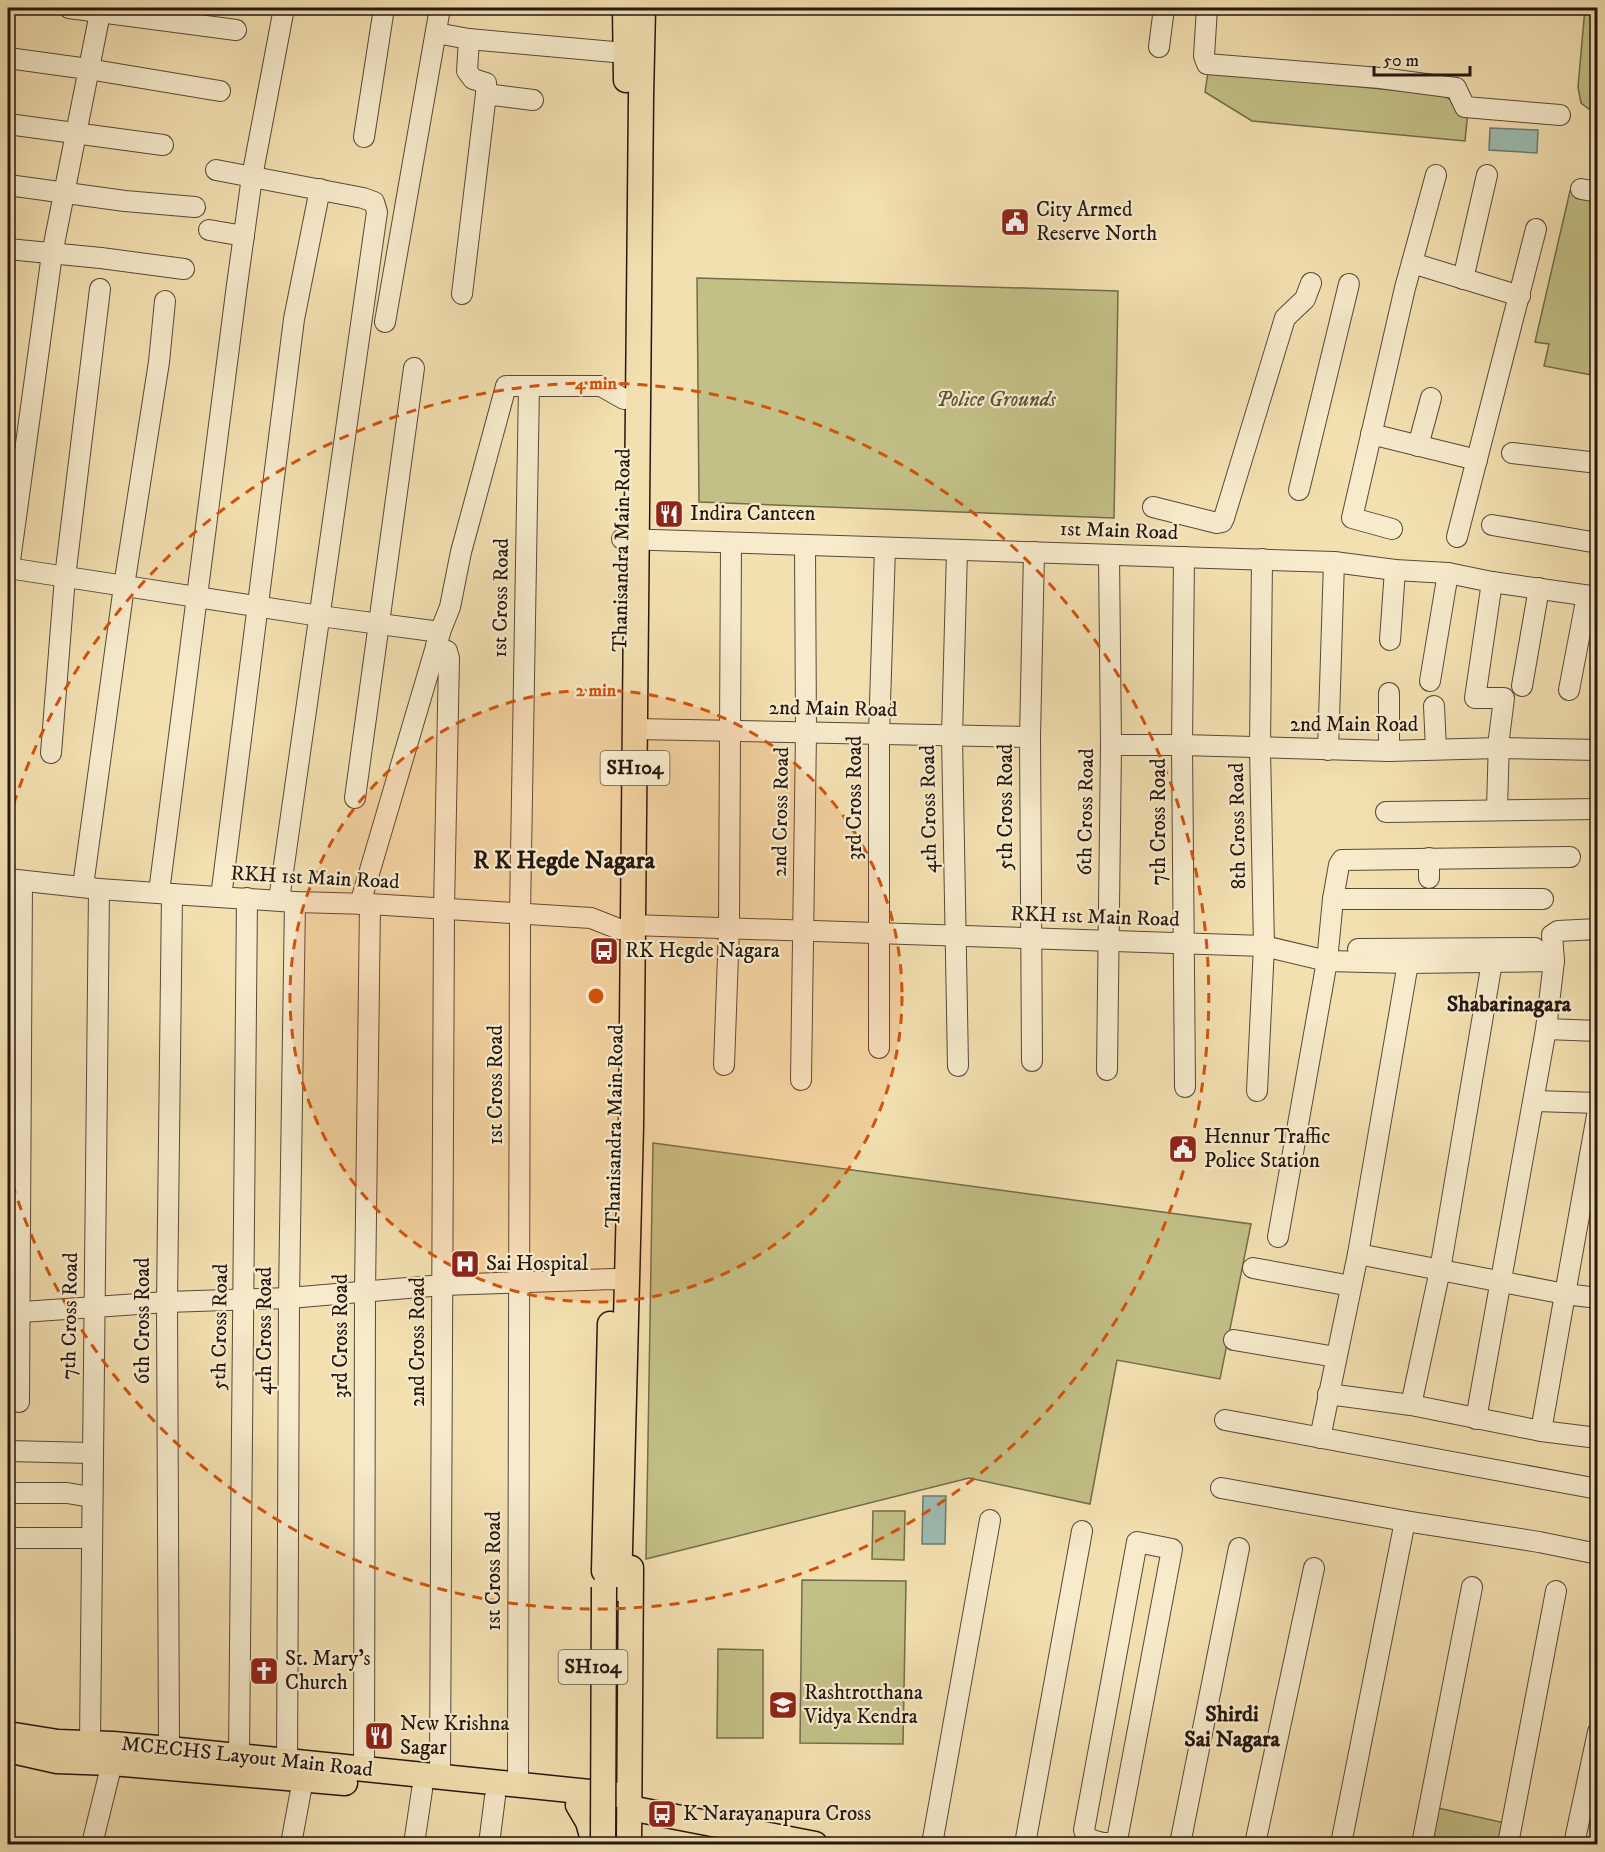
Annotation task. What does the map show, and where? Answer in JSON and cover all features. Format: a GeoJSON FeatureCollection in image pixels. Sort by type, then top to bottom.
{"type":"FeatureCollection","features":[{"type":"Feature","properties":{"kind":"main road","name":"Thanisandra Main Road"},"geometry":{"type":"LineString","coordinates":[[625,8],[627,260],[624,399],[635,729],[625,928]]}},
{"type":"Feature","properties":{"kind":"main road","name":"Thanisandra Main Road"},"geometry":{"type":"LineString","coordinates":[[613,1539],[620,1280],[629,540],[643,8]]}},
{"type":"Feature","properties":{"kind":"main road","name":"Thanisandra Main Road"},"geometry":{"type":"LineString","coordinates":[[596,1842],[588,1801],[592,1548],[613,1539]]}},
{"type":"Feature","properties":{"kind":"main road","name":"Thanisandra Main Road"},"geometry":{"type":"LineString","coordinates":[[613,1539],[631,1550],[633,1806],[629,1845]]}},
{"type":"Feature","properties":{"kind":"main road","name":"SH104"},"geometry":{"type":"LineString","coordinates":[[596,1842],[613,1539]]}},
{"type":"Feature","properties":{"kind":"main road","name":"SH104"},"geometry":{"type":"LineString","coordinates":[[613,1539],[617,1845]]}},
{"type":"Feature","properties":{"kind":"main road","name":"MCECHS Layout Main Road"},"geometry":{"type":"LineString","coordinates":[[8,1734],[105,1750],[292,1773],[431,1783],[518,1784],[588,1801]]}},
{"type":"Feature","properties":{"kind":"main road","name":"MCECHS Layout Main Road"},"geometry":{"type":"LineString","coordinates":[[8,1750],[57,1761],[105,1750],[169,1749],[239,1756],[292,1773],[364,1768],[495,1797],[588,1801]]}},
{"type":"Feature","properties":{"kind":"main road"},"geometry":{"type":"LineString","coordinates":[[588,1801],[633,1806],[815,1845]]}},
{"type":"Feature","properties":{"kind":"street"},"geometry":{"type":"LineString","coordinates":[[69,8],[101,10],[236,30]]}},
{"type":"Feature","properties":{"kind":"street","name":"6th Cross Road"},"geometry":{"type":"LineString","coordinates":[[169,1749],[165,893],[196,597],[244,236],[252,177],[284,8]]}},
{"type":"Feature","properties":{"kind":"street"},"geometry":{"type":"LineString","coordinates":[[364,137],[384,8]]}},
{"type":"Feature","properties":{"kind":"street"},"geometry":{"type":"LineString","coordinates":[[385,322],[440,8]]}},
{"type":"Feature","properties":{"kind":"street"},"geometry":{"type":"LineString","coordinates":[[1159,47],[1164,8]]}},
{"type":"Feature","properties":{"kind":"street"},"geometry":{"type":"LineString","coordinates":[[1207,8],[1204,56],[1207,64],[1380,78],[1456,88],[1465,106],[1560,115]]}},
{"type":"Feature","properties":{"kind":"street"},"geometry":{"type":"LineString","coordinates":[[101,10],[52,254],[8,568],[378,624],[438,639]]}},
{"type":"Feature","properties":{"kind":"street"},"geometry":{"type":"LineString","coordinates":[[436,33],[469,39],[625,52]]}},
{"type":"Feature","properties":{"kind":"street"},"geometry":{"type":"LineString","coordinates":[[462,294],[486,94],[486,83],[473,79],[467,71],[469,39]]}},
{"type":"Feature","properties":{"kind":"street"},"geometry":{"type":"LineString","coordinates":[[8,58],[88,69],[220,92]]}},
{"type":"Feature","properties":{"kind":"street"},"geometry":{"type":"LineString","coordinates":[[486,94],[533,100]]}},
{"type":"Feature","properties":{"kind":"street"},"geometry":{"type":"LineString","coordinates":[[8,124],[163,145]]}},
{"type":"Feature","properties":{"kind":"street"},"geometry":{"type":"LineString","coordinates":[[216,170],[320,189],[294,320],[221,897]]}},
{"type":"Feature","properties":{"kind":"street"},"geometry":{"type":"LineString","coordinates":[[1392,529],[1352,518],[1412,263],[1436,175]]}},
{"type":"Feature","properties":{"kind":"street"},"geometry":{"type":"LineString","coordinates":[[1463,279],[1487,175]]}},
{"type":"Feature","properties":{"kind":"street"},"geometry":{"type":"LineString","coordinates":[[8,185],[195,207]]}},
{"type":"Feature","properties":{"kind":"street","name":"4th Cross Road"},"geometry":{"type":"LineString","coordinates":[[291,1845],[287,901],[320,616],[377,212],[374,202],[320,189]]}},
{"type":"Feature","properties":{"kind":"street"},"geometry":{"type":"LineString","coordinates":[[1457,537],[1536,229]]}},
{"type":"Feature","properties":{"kind":"street"},"geometry":{"type":"LineString","coordinates":[[209,230],[244,236]]}},
{"type":"Feature","properties":{"kind":"street"},"geometry":{"type":"LineString","coordinates":[[8,249],[184,269]]}},
{"type":"Feature","properties":{"kind":"street"},"geometry":{"type":"LineString","coordinates":[[1412,263],[1520,296]]}},
{"type":"Feature","properties":{"kind":"street"},"geometry":{"type":"LineString","coordinates":[[1153,507],[1217,523],[1222,522],[1285,318],[1305,299],[1311,283]]}},
{"type":"Feature","properties":{"kind":"street"},"geometry":{"type":"LineString","coordinates":[[1299,490],[1349,285]]}},
{"type":"Feature","properties":{"kind":"street"},"geometry":{"type":"LineString","coordinates":[[51,753],[65,577],[100,289]]}},
{"type":"Feature","properties":{"kind":"street","name":"7th Cross Road"},"geometry":{"type":"LineString","coordinates":[[92,1845],[105,1750],[91,1538],[94,1308],[91,888],[124,586],[159,362],[165,301]]}},
{"type":"Feature","properties":{"kind":"street"},"geometry":{"type":"LineString","coordinates":[[355,798],[414,368]]}},
{"type":"Feature","properties":{"kind":"street","name":"3rd Cross Road"},"geometry":{"type":"LineString","coordinates":[[364,1768],[365,904],[438,639],[450,607],[461,552],[506,386],[529,386]]}},
{"type":"Feature","properties":{"kind":"street"},"geometry":{"type":"LineString","coordinates":[[529,386],[601,386],[624,399]]}},
{"type":"Feature","properties":{"kind":"street","name":"1st Cross Road"},"geometry":{"type":"LineString","coordinates":[[518,1784],[520,913],[529,386]]}},
{"type":"Feature","properties":{"kind":"street"},"geometry":{"type":"LineString","coordinates":[[1418,446],[1431,398]]}},
{"type":"Feature","properties":{"kind":"street"},"geometry":{"type":"LineString","coordinates":[[1371,434],[1477,460]]}},
{"type":"Feature","properties":{"kind":"street"},"geometry":{"type":"LineString","coordinates":[[1512,453],[1598,463]]}},
{"type":"Feature","properties":{"kind":"street"},"geometry":{"type":"LineString","coordinates":[[1492,525],[1598,543]]}},
{"type":"Feature","properties":{"kind":"street","name":"1st Main Road"},"geometry":{"type":"LineString","coordinates":[[629,540],[1334,562],[1395,570],[1448,573],[1492,582],[1592,596]]}},
{"type":"Feature","properties":{"kind":"street"},"geometry":{"type":"LineString","coordinates":[[724,1065],[729,928],[731,543]]}},
{"type":"Feature","properties":{"kind":"street","name":"2nd Cross Road"},"geometry":{"type":"LineString","coordinates":[[801,1080],[806,733],[805,546]]}},
{"type":"Feature","properties":{"kind":"street","name":"3rd Cross Road"},"geometry":{"type":"LineString","coordinates":[[879,1048],[879,734],[885,548]]}},
{"type":"Feature","properties":{"kind":"street","name":"4th Cross Road"},"geometry":{"type":"LineString","coordinates":[[957,550],[952,736],[958,1066]]}},
{"type":"Feature","properties":{"kind":"street","name":"5th Cross Road"},"geometry":{"type":"LineString","coordinates":[[1032,1061],[1030,737],[1034,552]]}},
{"type":"Feature","properties":{"kind":"street","name":"6th Cross Road"},"geometry":{"type":"LineString","coordinates":[[1107,1070],[1111,746],[1109,555]]}},
{"type":"Feature","properties":{"kind":"street","name":"7th Cross Road"},"geometry":{"type":"LineString","coordinates":[[1184,557],[1182,745],[1185,1087]]}},
{"type":"Feature","properties":{"kind":"street","name":"8th Cross Road"},"geometry":{"type":"LineString","coordinates":[[1257,1091],[1264,946],[1260,749],[1262,560]]}},
{"type":"Feature","properties":{"kind":"street"},"geometry":{"type":"LineString","coordinates":[[1328,750],[1334,562]]}},
{"type":"Feature","properties":{"kind":"street"},"geometry":{"type":"LineString","coordinates":[[1390,640],[1395,570]]}},
{"type":"Feature","properties":{"kind":"street"},"geometry":{"type":"LineString","coordinates":[[1430,681],[1448,573]]}},
{"type":"Feature","properties":{"kind":"street"},"geometry":{"type":"LineString","coordinates":[[1492,582],[1475,698],[1504,698],[1498,748],[1497,810]]}},
{"type":"Feature","properties":{"kind":"street"},"geometry":{"type":"LineString","coordinates":[[1522,686],[1539,588]]}},
{"type":"Feature","properties":{"kind":"street"},"geometry":{"type":"LineString","coordinates":[[1569,690],[1592,596]]}},
{"type":"Feature","properties":{"kind":"street","name":"2nd Cross Road"},"geometry":{"type":"LineString","coordinates":[[414,1845],[431,1783],[443,1285],[444,909],[449,658],[438,639]]}},
{"type":"Feature","properties":{"kind":"street"},"geometry":{"type":"LineString","coordinates":[[1389,693],[1389,751]]}},
{"type":"Feature","properties":{"kind":"street"},"geometry":{"type":"LineString","coordinates":[[1434,706],[1436,749]]}},
{"type":"Feature","properties":{"kind":"street","name":"2nd Main Road"},"geometry":{"type":"LineString","coordinates":[[635,729],[1030,737]]}},
{"type":"Feature","properties":{"kind":"street","name":"2nd Main Road"},"geometry":{"type":"LineString","coordinates":[[1111,746],[1182,745],[1389,751],[1498,748],[1598,750]]}},
{"type":"Feature","properties":{"kind":"street"},"geometry":{"type":"LineString","coordinates":[[1386,812],[1598,809]]}},
{"type":"Feature","properties":{"kind":"street"},"geometry":{"type":"LineString","coordinates":[[1278,1237],[1327,955],[1333,899],[1342,860],[1570,857]]}},
{"type":"Feature","properties":{"kind":"street"},"geometry":{"type":"LineString","coordinates":[[1429,858],[1429,878]]}},
{"type":"Feature","properties":{"kind":"street"},"geometry":{"type":"LineString","coordinates":[[15,880],[13,1312],[19,1402]]}},
{"type":"Feature","properties":{"kind":"street","name":"RKH 1st Main Road"},"geometry":{"type":"LineString","coordinates":[[15,880],[221,897],[591,918],[625,928],[729,928],[1264,946],[1408,963],[1492,962],[1554,954]]}},
{"type":"Feature","properties":{"kind":"street","name":"5th Cross Road"},"geometry":{"type":"LineString","coordinates":[[239,1756],[247,898]]}},
{"type":"Feature","properties":{"kind":"street"},"geometry":{"type":"LineString","coordinates":[[1333,899],[1544,899]]}},
{"type":"Feature","properties":{"kind":"street"},"geometry":{"type":"LineString","coordinates":[[1476,1419],[1499,1282],[1535,1101],[1554,954],[1552,935],[1554,932],[1598,929]]}},
{"type":"Feature","properties":{"kind":"street"},"geometry":{"type":"LineString","coordinates":[[1327,955],[1554,954]]}},
{"type":"Feature","properties":{"kind":"street"},"geometry":{"type":"LineString","coordinates":[[1411,1406],[1440,1270],[1492,962]]}},
{"type":"Feature","properties":{"kind":"street"},"geometry":{"type":"LineString","coordinates":[[1320,1438],[1358,1254],[1408,963]]}},
{"type":"Feature","properties":{"kind":"street"},"geometry":{"type":"LineString","coordinates":[[1546,1029],[1598,1031]]}},
{"type":"Feature","properties":{"kind":"street"},"geometry":{"type":"LineString","coordinates":[[1535,1101],[1598,1103]]}},
{"type":"Feature","properties":{"kind":"street"},"geometry":{"type":"LineString","coordinates":[[1541,1431],[1598,1110]]}},
{"type":"Feature","properties":{"kind":"street"},"geometry":{"type":"LineString","coordinates":[[1358,1254],[1598,1299]]}},
{"type":"Feature","properties":{"kind":"street"},"geometry":{"type":"LineString","coordinates":[[1253,1268],[1351,1286]]}},
{"type":"Feature","properties":{"kind":"street"},"geometry":{"type":"LineString","coordinates":[[13,1312],[167,1302],[289,1298],[443,1285],[620,1280]]}},
{"type":"Feature","properties":{"kind":"street"},"geometry":{"type":"LineString","coordinates":[[1234,1340],[1336,1357]]}},
{"type":"Feature","properties":{"kind":"street"},"geometry":{"type":"LineString","coordinates":[[1328,1394],[1411,1406],[1541,1431],[1598,1438]]}},
{"type":"Feature","properties":{"kind":"street"},"geometry":{"type":"LineString","coordinates":[[1225,1420],[1598,1489]]}},
{"type":"Feature","properties":{"kind":"street"},"geometry":{"type":"LineString","coordinates":[[8,1451],[92,1453]]}},
{"type":"Feature","properties":{"kind":"street"},"geometry":{"type":"LineString","coordinates":[[1221,1488],[1598,1554]]}},
{"type":"Feature","properties":{"kind":"street"},"geometry":{"type":"LineString","coordinates":[[8,1493],[67,1492],[91,1497]]}},
{"type":"Feature","properties":{"kind":"street"},"geometry":{"type":"LineString","coordinates":[[932,1845],[990,1520]]}},
{"type":"Feature","properties":{"kind":"street"},"geometry":{"type":"LineString","coordinates":[[1341,1845],[1405,1521]]}},
{"type":"Feature","properties":{"kind":"street"},"geometry":{"type":"LineString","coordinates":[[1025,1845],[1082,1531]]}},
{"type":"Feature","properties":{"kind":"street"},"geometry":{"type":"LineString","coordinates":[[8,1538],[91,1538]]}},
{"type":"Feature","properties":{"kind":"street"},"geometry":{"type":"LineString","coordinates":[[1137,1542],[1172,1549],[1118,1835],[1113,1843],[1103,1844],[1087,1838],[1084,1830],[1137,1542]]}},
{"type":"Feature","properties":{"kind":"street"},"geometry":{"type":"LineString","coordinates":[[1180,1845],[1239,1548]]}},
{"type":"Feature","properties":{"kind":"street"},"geometry":{"type":"LineString","coordinates":[[1256,1845],[1314,1568]]}},
{"type":"Feature","properties":{"kind":"street"},"geometry":{"type":"LineString","coordinates":[[1422,1845],[1472,1587]]}},
{"type":"Feature","properties":{"kind":"street"},"geometry":{"type":"LineString","coordinates":[[1508,1845],[1556,1592]]}},
{"type":"Feature","properties":{"kind":"street"},"geometry":{"type":"LineString","coordinates":[[1574,1845],[1598,1732]]}},
{"type":"Feature","properties":{"kind":"street"},"geometry":{"type":"LineString","coordinates":[[489,1845],[495,1797]]}},
{"type":"Feature","properties":{"kind":"green space"},"geometry":{"type":"Polygon","coordinates":[[[1585,8],[1597,8],[1597,115],[1581,103],[1578,87],[1585,8]]]}},
{"type":"Feature","properties":{"kind":"green space"},"geometry":{"type":"Polygon","coordinates":[[[1208,72],[1444,95],[1449,99],[1469,101],[1465,141],[1252,121],[1205,92],[1208,72]]]}},
{"type":"Feature","properties":{"kind":"green space"},"geometry":{"type":"Polygon","coordinates":[[[1570,191],[1597,196],[1597,376],[1544,366],[1549,344],[1535,342],[1570,191]]]}},
{"type":"Feature","properties":{"kind":"green space","name":"Police Grounds"},"geometry":{"type":"Polygon","coordinates":[[[697,278],[1118,291],[1114,518],[699,502],[697,278]]]}},
{"type":"Feature","properties":{"kind":"green space"},"geometry":{"type":"Polygon","coordinates":[[[653,1143],[1251,1224],[1220,1379],[1117,1360],[1090,1504],[969,1478],[646,1559],[653,1143]]]}},
{"type":"Feature","properties":{"kind":"green space"},"geometry":{"type":"Polygon","coordinates":[[[873,1511],[905,1511],[904,1560],[872,1559],[873,1511]]]}},
{"type":"Feature","properties":{"kind":"green space"},"geometry":{"type":"Polygon","coordinates":[[[802,1580],[906,1581],[903,1744],[800,1743],[802,1580]]]}},
{"type":"Feature","properties":{"kind":"green space"},"geometry":{"type":"Polygon","coordinates":[[[718,1649],[763,1650],[763,1738],[717,1738],[718,1649]]]}},
{"type":"Feature","properties":{"kind":"green space"},"geometry":{"type":"Polygon","coordinates":[[[1438,1808],[1505,1823],[1501,1844],[1431,1844],[1438,1808]]]}},
{"type":"Feature","properties":{"kind":"water"},"geometry":{"type":"Polygon","coordinates":[[[1490,128],[1538,130],[1537,153],[1489,150],[1490,128]]]}},
{"type":"Feature","properties":{"kind":"water"},"geometry":{"type":"Polygon","coordinates":[[[923,1496],[946,1496],[945,1544],[922,1544],[923,1496]]]}},
{"type":"Feature","properties":{"kind":"place","name":"City Armed Reserve North"},"geometry":{"type":"Point","coordinates":[1015,222]}},
{"type":"Feature","properties":{"kind":"place","name":"Indira Canteen"},"geometry":{"type":"Point","coordinates":[669,514]}},
{"type":"Feature","properties":{"kind":"place","name":"RK Hegde Nagara"},"geometry":{"type":"Point","coordinates":[604,951]}},
{"type":"Feature","properties":{"kind":"place","name":"Hennur Traffic Police Station"},"geometry":{"type":"Point","coordinates":[1183,1149]}},
{"type":"Feature","properties":{"kind":"place","name":"Sai Hospital"},"geometry":{"type":"Point","coordinates":[465,1264]}},
{"type":"Feature","properties":{"kind":"place","name":"St. Mary's Church"},"geometry":{"type":"Point","coordinates":[264,1671]}},
{"type":"Feature","properties":{"kind":"place","name":"Rashtrotthana Vidya Kendra"},"geometry":{"type":"Point","coordinates":[783,1705]}},
{"type":"Feature","properties":{"kind":"place","name":"New Krishna Sagar"},"geometry":{"type":"Point","coordinates":[379,1736]}},
{"type":"Feature","properties":{"kind":"place","name":"K Narayanapura Cross"},"geometry":{"type":"Point","coordinates":[662,1814]}},
{"type":"Feature","properties":{"kind":"district","name":"R K Hegde Nagara"},"geometry":{"type":"Point","coordinates":[564,861]}},
{"type":"Feature","properties":{"kind":"district","name":"Shabarinagara"},"geometry":{"type":"Point","coordinates":[1509,1004]}},
{"type":"Feature","properties":{"kind":"district","name":"Shirdi Sai Nagara"},"geometry":{"type":"Point","coordinates":[1232,1727]}}]}
